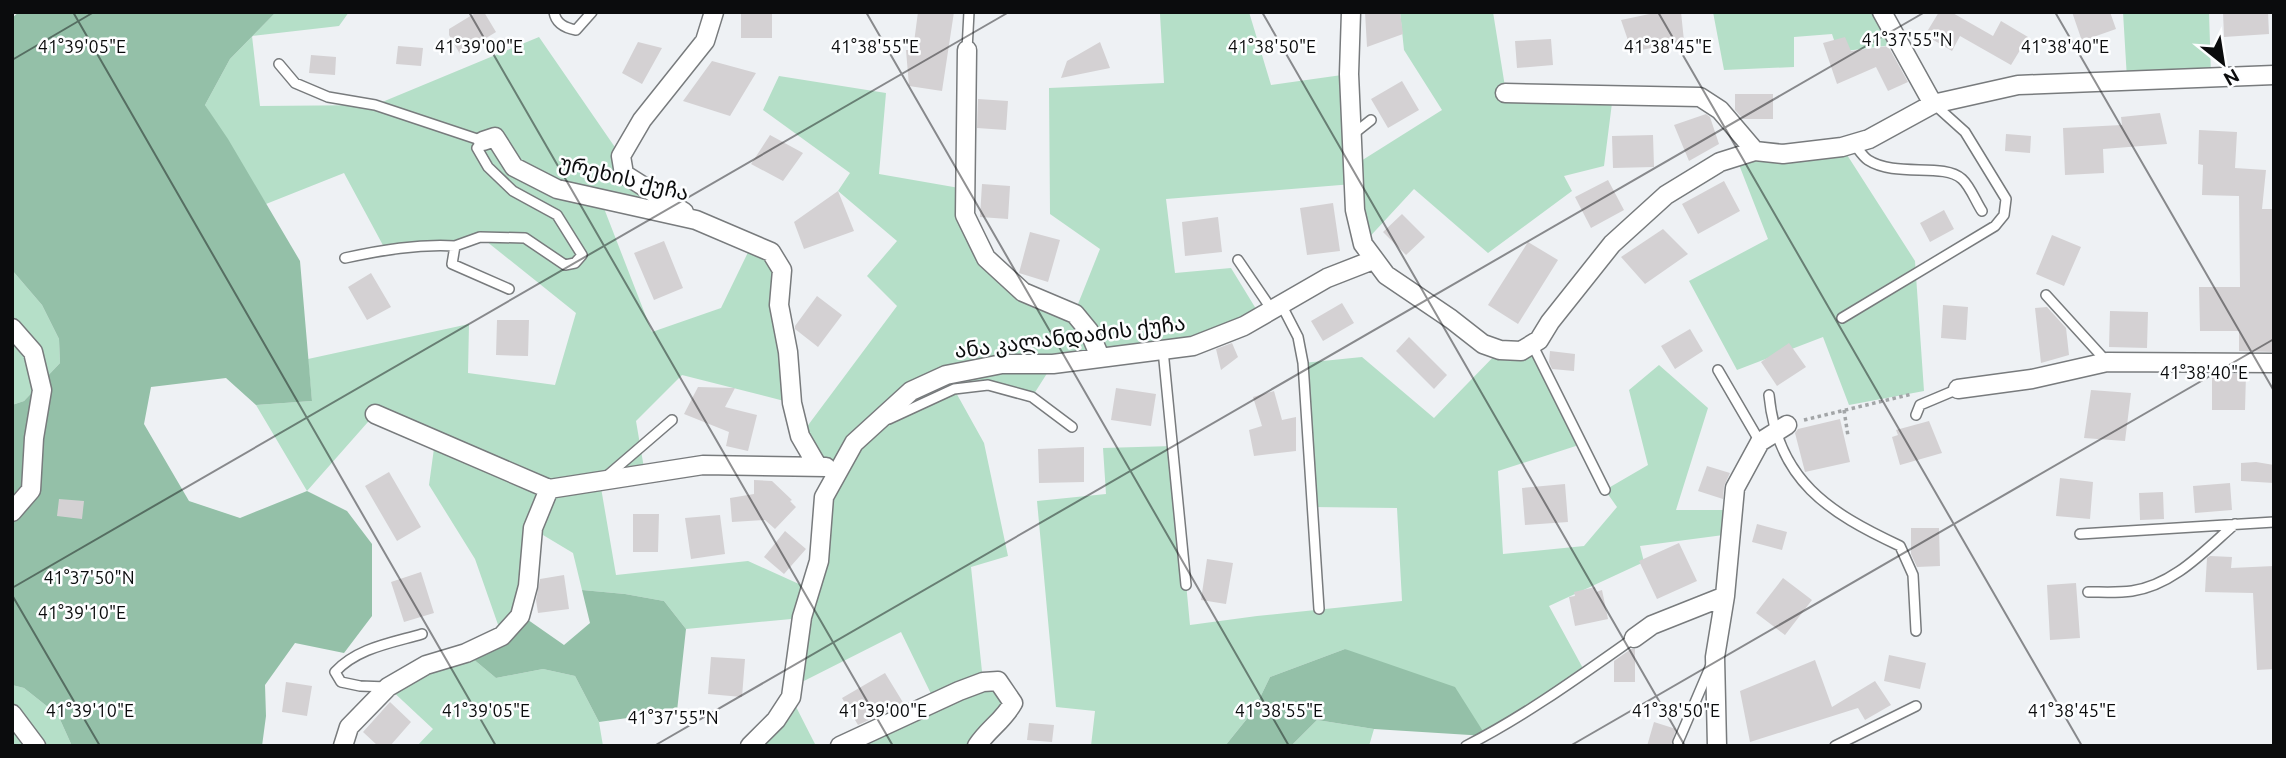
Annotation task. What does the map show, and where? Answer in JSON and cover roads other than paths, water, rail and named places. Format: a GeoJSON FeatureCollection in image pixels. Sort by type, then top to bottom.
{"type":"FeatureCollection","features":[{"type":"Feature","properties":{"kind":"street","name":"ურეხის ქუჩა"},"geometry":{"type":"LineString","coordinates":[[714,12],[705,41],[642,120],[621,156],[624,174],[696,220],[771,253],[782,270],[779,305],[788,352],[792,402],[800,436],[818,467]]}},
{"type":"Feature","properties":{"kind":"street"},"geometry":{"type":"LineString","coordinates":[[1351,12],[1349,74],[1355,210],[1363,244],[1386,275],[1483,344],[1500,351],[1521,351],[1539,340],[1550,321],[1612,244],[1666,195],[1720,162],[1755,151],[1783,154],[1842,147],[1869,139],[1933,104],[2018,85],[2274,75]]}},
{"type":"Feature","properties":{"kind":"street"},"geometry":{"type":"LineString","coordinates":[[1882,12],[1933,104]]}},
{"type":"Feature","properties":{"kind":"street"},"geometry":{"type":"LineString","coordinates":[[967,50],[964,215],[986,258],[1023,292],[1075,314],[1089,331],[1100,357]]}},
{"type":"Feature","properties":{"kind":"street"},"geometry":{"type":"LineString","coordinates":[[1505,93],[1700,97],[1720,110],[1755,151]]}},
{"type":"Feature","properties":{"kind":"street","name":"ურეხის ქუჩა"},"geometry":{"type":"LineString","coordinates":[[483,141],[495,137],[514,167],[557,189],[696,220]]}},
{"type":"Feature","properties":{"kind":"street","name":"ანა კალანდაძის ქუჩა"},"geometry":{"type":"LineString","coordinates":[[750,746],[776,720],[791,697],[802,617],[819,561],[824,497],[853,443],[911,391],[946,375],[1002,364],[1053,364],[1192,346],[1244,326],[1327,278],[1373,260]]}},
{"type":"Feature","properties":{"kind":"street"},"geometry":{"type":"LineString","coordinates":[[12,328],[33,352],[42,390],[34,438],[31,490],[12,512]]}},
{"type":"Feature","properties":{"kind":"street"},"geometry":{"type":"LineString","coordinates":[[1958,389],[2032,379],[2107,362],[2274,363]]}},
{"type":"Feature","properties":{"kind":"street"},"geometry":{"type":"LineString","coordinates":[[375,414],[549,489],[702,465],[841,467]]}},
{"type":"Feature","properties":{"kind":"street"},"geometry":{"type":"LineString","coordinates":[[1717,746],[1715,657],[1725,596],[1735,488],[1760,442],[1781,428]]}},
{"type":"Feature","properties":{"kind":"street"},"geometry":{"type":"LineString","coordinates":[[343,746],[349,727],[388,687],[426,666],[466,653],[502,635],[520,616],[528,586],[533,528],[549,489]]}},
{"type":"Feature","properties":{"kind":"street"},"geometry":{"type":"LineString","coordinates":[[1634,638],[1652,625],[1725,596]]}},
{"type":"Feature","properties":{"kind":"street"},"geometry":{"type":"LineString","coordinates":[[840,746],[959,691],[983,682],[998,681],[1013,703],[1005,716],[987,731],[977,746]]}},
{"type":"Feature","properties":{"kind":"street"},"geometry":{"type":"LineString","coordinates":[[12,714],[36,746]]}},
{"type":"Feature","properties":{"kind":"lane"},"geometry":{"type":"LineString","coordinates":[[554,12],[564,28],[576,30],[593,12]]}},
{"type":"Feature","properties":{"kind":"lane"},"geometry":{"type":"LineString","coordinates":[[967,50],[969,12]]}},
{"type":"Feature","properties":{"kind":"lane"},"geometry":{"type":"LineString","coordinates":[[279,64],[295,83],[328,97],[375,105],[483,141],[477,148],[488,167],[513,191],[556,215],[582,255],[575,263],[565,265],[524,238],[480,237],[456,246],[425,244],[345,258]]}},
{"type":"Feature","properties":{"kind":"lane"},"geometry":{"type":"LineString","coordinates":[[1842,318],[1995,226],[2004,215],[2006,199],[1965,132],[1933,104]]}},
{"type":"Feature","properties":{"kind":"lane"},"geometry":{"type":"LineString","coordinates":[[1352,135],[1371,120]]}},
{"type":"Feature","properties":{"kind":"lane"},"geometry":{"type":"LineString","coordinates":[[1853,144],[1867,159],[1886,167],[1945,171],[1962,179],[1982,211]]}},
{"type":"Feature","properties":{"kind":"lane"},"geometry":{"type":"LineString","coordinates":[[456,246],[452,264],[509,289]]}},
{"type":"Feature","properties":{"kind":"lane"},"geometry":{"type":"LineString","coordinates":[[1238,260],[1298,337],[1303,363],[1319,609]]}},
{"type":"Feature","properties":{"kind":"lane"},"geometry":{"type":"LineString","coordinates":[[2046,295],[2107,362]]}},
{"type":"Feature","properties":{"kind":"lane"},"geometry":{"type":"LineString","coordinates":[[1532,344],[1605,490]]}},
{"type":"Feature","properties":{"kind":"lane"},"geometry":{"type":"LineString","coordinates":[[1163,350],[1186,585]]}},
{"type":"Feature","properties":{"kind":"lane"},"geometry":{"type":"LineString","coordinates":[[1718,370],[1760,442]]}},
{"type":"Feature","properties":{"kind":"lane"},"geometry":{"type":"LineString","coordinates":[[870,429],[909,408],[954,389],[988,385],[1032,397],[1072,427]]}},
{"type":"Feature","properties":{"kind":"lane"},"geometry":{"type":"LineString","coordinates":[[1916,415],[1920,405],[1958,389]]}},
{"type":"Feature","properties":{"kind":"lane"},"geometry":{"type":"LineString","coordinates":[[1769,395],[1781,428],[1790,467],[1818,497],[1858,526],[1900,546],[1913,575],[1916,631]]}},
{"type":"Feature","properties":{"kind":"lane"},"geometry":{"type":"LineString","coordinates":[[600,482],[672,420]]}},
{"type":"Feature","properties":{"kind":"lane"},"geometry":{"type":"LineString","coordinates":[[2080,534],[2274,522]]}},
{"type":"Feature","properties":{"kind":"lane"},"geometry":{"type":"LineString","coordinates":[[2088,592],[2133,591],[2161,581],[2184,569],[2235,524]]}},
{"type":"Feature","properties":{"kind":"lane"},"geometry":{"type":"LineString","coordinates":[[388,687],[341,682],[335,672],[344,662],[367,649],[422,634]]}},
{"type":"Feature","properties":{"kind":"lane"},"geometry":{"type":"LineString","coordinates":[[1466,746],[1563,687],[1634,638]]}},
{"type":"Feature","properties":{"kind":"lane"},"geometry":{"type":"LineString","coordinates":[[1678,742],[1715,657]]}},
{"type":"Feature","properties":{"kind":"lane"},"geometry":{"type":"LineString","coordinates":[[1835,746],[1916,706]]}}]}
